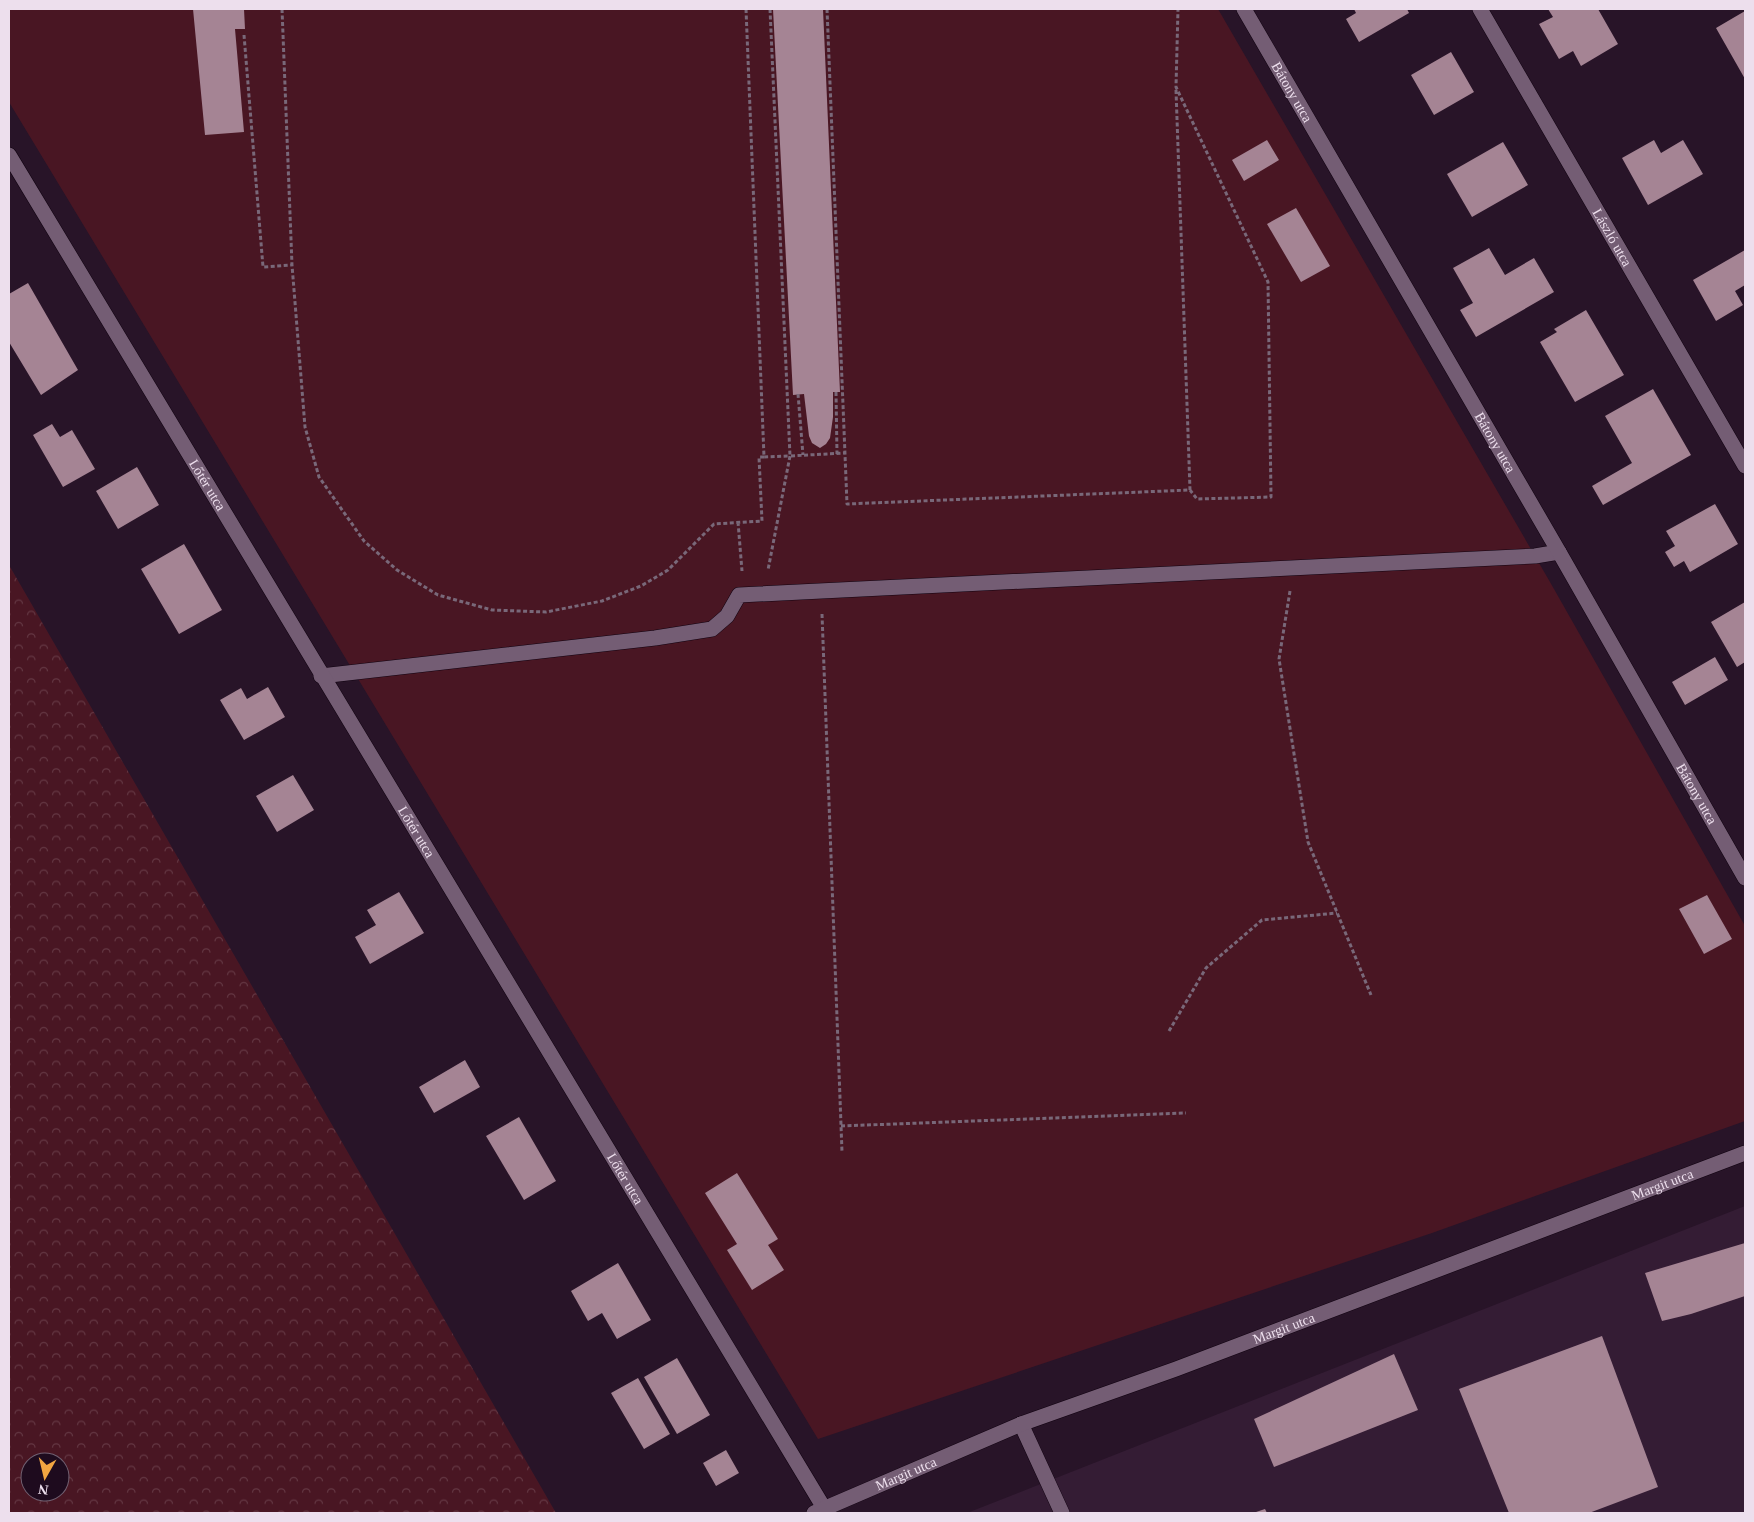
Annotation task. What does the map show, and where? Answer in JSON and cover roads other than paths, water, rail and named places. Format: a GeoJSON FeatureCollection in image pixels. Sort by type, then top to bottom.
{"type":"FeatureCollection","features":[{"type":"Feature","properties":{"kind":"street","name":"Bátony utca"},"geometry":{"type":"LineString","coordinates":[[1244,9],[1559,552],[1745,878]]}},
{"type":"Feature","properties":{"kind":"street","name":"László utca"},"geometry":{"type":"LineString","coordinates":[[1480,9],[1745,466]]}},
{"type":"Feature","properties":{"kind":"street","name":"Lőtér utca"},"geometry":{"type":"LineString","coordinates":[[9,155],[819,1511]]}},
{"type":"Feature","properties":{"kind":"street"},"geometry":{"type":"LineString","coordinates":[[321,676],[655,638],[712,628],[727,616],[739,594],[1535,556],[1559,552]]}},
{"type":"Feature","properties":{"kind":"street","name":"Margit utca"},"geometry":{"type":"LineString","coordinates":[[819,1511],[1021,1424],[1176,1370],[1745,1153]]}},
{"type":"Feature","properties":{"kind":"street"},"geometry":{"type":"LineString","coordinates":[[1021,1424],[1062,1513]]}}]}
